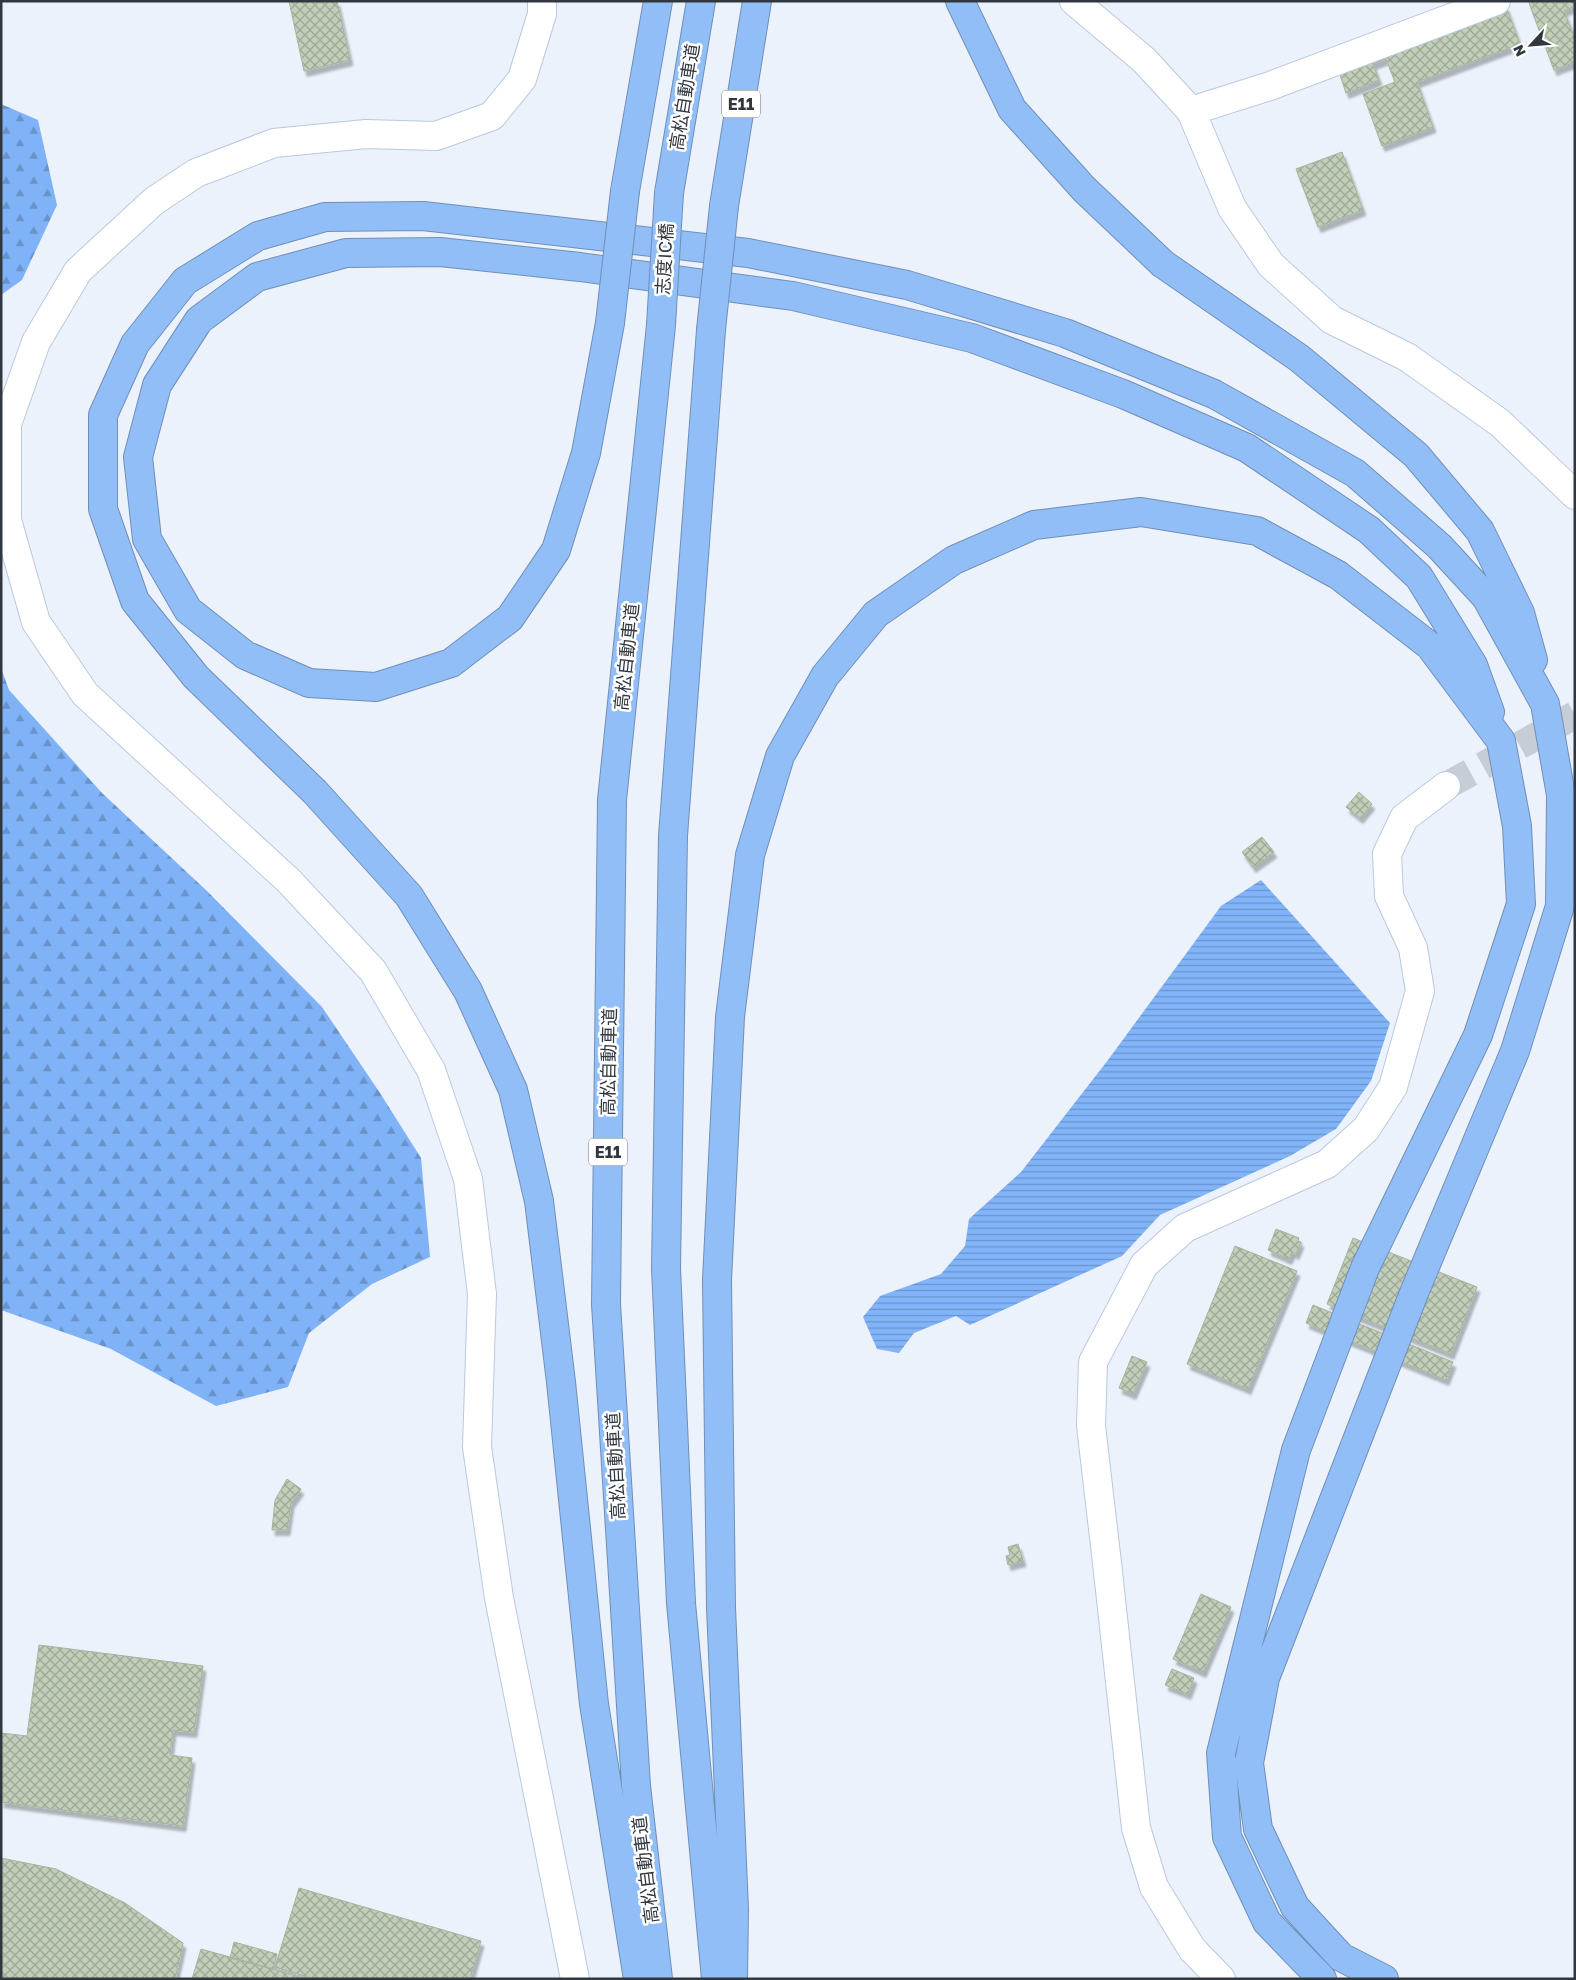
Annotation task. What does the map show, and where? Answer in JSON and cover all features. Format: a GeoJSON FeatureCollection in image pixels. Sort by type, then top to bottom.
{"type":"FeatureCollection","features":[{"type":"Feature","properties":{"kind":"highway"},"geometry":{"type":"LineString","coordinates":[[658,1],[625,191],[610,322],[586,453],[556,550],[510,618],[451,663],[376,687],[308,683],[245,655],[188,610],[147,539],[138,457],[157,385],[199,320],[257,276],[346,253],[440,252],[580,267],[793,296],[972,338],[1123,394],[1247,448],[1370,530],[1419,577],[1473,665],[1502,741],[1517,826],[1521,904],[1478,1035],[1365,1268],[1296,1450],[1221,1753],[1227,1837],[1267,1922],[1322,1979]]}},
{"type":"Feature","properties":{"kind":"highway","name":"高松自動車道"},"geometry":{"type":"LineString","coordinates":[[669,193],[701,1]]}},
{"type":"Feature","properties":{"kind":"highway","name":"E11"},"geometry":{"type":"LineString","coordinates":[[716,1979],[681,1603],[666,1268],[673,836],[711,330],[724,206],[757,1]]}},
{"type":"Feature","properties":{"kind":"highway"},"geometry":{"type":"LineString","coordinates":[[960,1],[1012,109],[1084,189],[1163,264],[1298,358],[1416,455],[1480,530],[1520,613],[1545,704],[1561,795],[1560,906],[1515,1051],[1414,1293],[1265,1678],[1250,1763],[1258,1829],[1294,1907],[1341,1957],[1384,1979]]}},
{"type":"Feature","properties":{"kind":"highway","name":"志度IC橋"},"geometry":{"type":"LineString","coordinates":[[661,325],[669,193]]}},
{"type":"Feature","properties":{"kind":"highway"},"geometry":{"type":"LineString","coordinates":[[638,1979],[594,1704],[561,1382],[539,1201],[513,1090],[468,991],[409,896],[315,792],[196,677],[135,601],[103,509],[103,415],[135,344],[185,281],[258,236],[325,217],[423,216],[728,251],[907,285],[1065,333],[1214,394],[1355,473],[1439,546],[1486,597],[1545,704]]}},
{"type":"Feature","properties":{"kind":"highway","name":"高松自動車道"},"geometry":{"type":"LineString","coordinates":[[658,1979],[636,1786],[606,1304],[612,800],[661,325]]}},
{"type":"Feature","properties":{"kind":"highway"},"geometry":{"type":"LineString","coordinates":[[733,1979],[734,1909],[721,1607],[717,1280],[730,1017],[750,855],[780,756],[825,676],[876,614],[954,560],[1034,525],[1141,512],[1256,531],[1338,575],[1430,646],[1502,741]]}},
{"type":"Feature","properties":{"kind":"street"},"geometry":{"type":"LineString","coordinates":[[542,1],[542,14],[522,79],[492,116],[436,136],[366,134],[274,143],[196,173],[154,201],[78,271],[36,342],[7,424],[7,520],[36,622],[85,694],[289,881],[373,971],[431,1070],[468,1179],[482,1294],[477,1447],[499,1598],[575,1979]]}},
{"type":"Feature","properties":{"kind":"street"},"geometry":{"type":"LineString","coordinates":[[1074,1],[1144,60],[1191,111],[1232,208],[1271,265],[1332,320],[1407,356],[1500,423],[1575,495]]}},
{"type":"Feature","properties":{"kind":"street"},"geometry":{"type":"LineString","coordinates":[[1191,111],[1270,86],[1496,1]]}},
{"type":"Feature","properties":{"kind":"street"},"geometry":{"type":"LineString","coordinates":[[1221,1979],[1192,1949],[1154,1887],[1136,1828],[1090,1426],[1093,1362],[1144,1265],[1185,1228],[1327,1164],[1366,1129],[1394,1087],[1420,992],[1413,948],[1390,896],[1387,854],[1404,818],[1446,786]]}},
{"type":"Feature","properties":{"kind":"green space"},"geometry":{"type":"Polygon","coordinates":[[[1,104],[38,120],[57,205],[22,280],[1,295],[1,104]]]}},
{"type":"Feature","properties":{"kind":"green space"},"geometry":{"type":"Polygon","coordinates":[[[1,668],[9,690],[102,793],[207,891],[322,1007],[421,1158],[430,1257],[372,1284],[309,1333],[288,1387],[216,1406],[111,1349],[1,1310],[1,668]]]}},
{"type":"Feature","properties":{"kind":"shaded area"},"geometry":{"type":"Polygon","coordinates":[[[1261,880],[1390,1023],[1371,1081],[1336,1129],[1290,1156],[1160,1215],[1122,1256],[970,1325],[956,1316],[914,1333],[899,1353],[877,1349],[863,1317],[880,1296],[941,1274],[965,1246],[969,1219],[1021,1172],[1108,1060],[1221,906],[1261,880]]]}},
{"type":"Feature","properties":{"kind":"building"},"geometry":{"type":"Polygon","coordinates":[[[289,1],[337,1],[350,60],[304,71],[289,1]]]}},
{"type":"Feature","properties":{"kind":"building"},"geometry":{"type":"Polygon","coordinates":[[[1534,1],[1575,1],[1575,6],[1564,11],[1575,39],[1575,62],[1554,70],[1529,3],[1534,1]]]}},
{"type":"Feature","properties":{"kind":"building"},"geometry":{"type":"Polygon","coordinates":[[[1506,6],[1520,44],[1417,82],[1433,127],[1382,146],[1363,94],[1395,82],[1386,59],[1373,64],[1379,80],[1346,93],[1338,69],[1506,6]]]}},
{"type":"Feature","properties":{"kind":"building"},"geometry":{"type":"Polygon","coordinates":[[[1342,152],[1363,210],[1318,227],[1296,169],[1342,152]]]}},
{"type":"Feature","properties":{"kind":"building"},"geometry":{"type":"Polygon","coordinates":[[[1359,792],[1372,804],[1360,818],[1346,807],[1359,792]]]}},
{"type":"Feature","properties":{"kind":"building"},"geometry":{"type":"Polygon","coordinates":[[[1262,837],[1274,852],[1253,867],[1242,852],[1262,837]]]}},
{"type":"Feature","properties":{"kind":"building"},"geometry":{"type":"Polygon","coordinates":[[[1276,1229],[1299,1238],[1298,1241],[1301,1242],[1296,1254],[1292,1252],[1289,1259],[1268,1250],[1276,1229]]]}},
{"type":"Feature","properties":{"kind":"building"},"geometry":{"type":"Polygon","coordinates":[[[1353,1238],[1477,1287],[1451,1354],[1327,1304],[1353,1238]]]}},
{"type":"Feature","properties":{"kind":"building"},"geometry":{"type":"Polygon","coordinates":[[[1235,1246],[1297,1271],[1248,1389],[1187,1364],[1235,1246]]]}},
{"type":"Feature","properties":{"kind":"building"},"geometry":{"type":"Polygon","coordinates":[[[1313,1305],[1453,1362],[1446,1380],[1306,1323],[1313,1305]]]}},
{"type":"Feature","properties":{"kind":"building"},"geometry":{"type":"Polygon","coordinates":[[[1132,1356],[1147,1362],[1133,1394],[1119,1388],[1132,1356]]]}},
{"type":"Feature","properties":{"kind":"building"},"geometry":{"type":"Polygon","coordinates":[[[287,1479],[301,1489],[291,1503],[287,1530],[272,1530],[275,1500],[287,1479]]]}},
{"type":"Feature","properties":{"kind":"building"},"geometry":{"type":"Polygon","coordinates":[[[1018,1544],[1023,1561],[1008,1565],[1006,1556],[1010,1555],[1008,1547],[1018,1544]]]}},
{"type":"Feature","properties":{"kind":"building"},"geometry":{"type":"Polygon","coordinates":[[[1201,1594],[1231,1607],[1203,1672],[1173,1659],[1201,1594]]]}},
{"type":"Feature","properties":{"kind":"building"},"geometry":{"type":"Polygon","coordinates":[[[39,1645],[203,1666],[194,1732],[173,1730],[170,1755],[192,1758],[183,1826],[1,1802],[1,1733],[27,1736],[39,1645]]]}},
{"type":"Feature","properties":{"kind":"building"},"geometry":{"type":"Polygon","coordinates":[[[1172,1669],[1194,1678],[1188,1694],[1165,1685],[1172,1669]]]}},
{"type":"Feature","properties":{"kind":"building"},"geometry":{"type":"Polygon","coordinates":[[[1,1858],[56,1869],[125,1903],[183,1943],[175,1979],[1,1979],[1,1858]]]}},
{"type":"Feature","properties":{"kind":"building"},"geometry":{"type":"Polygon","coordinates":[[[299,1888],[481,1941],[470,1979],[314,1979],[275,1967],[299,1888]]]}},
{"type":"Feature","properties":{"kind":"building"},"geometry":{"type":"Polygon","coordinates":[[[234,1942],[277,1954],[273,1969],[230,1958],[234,1942]]]}},
{"type":"Feature","properties":{"kind":"building"},"geometry":{"type":"Polygon","coordinates":[[[201,1949],[273,1969],[306,1979],[192,1979],[201,1949]]]}},
{"type":"Feature","properties":{"kind":"tunnel"},"geometry":{"type":"LineString","coordinates":[[1446,786],[1575,715]]}}]}
